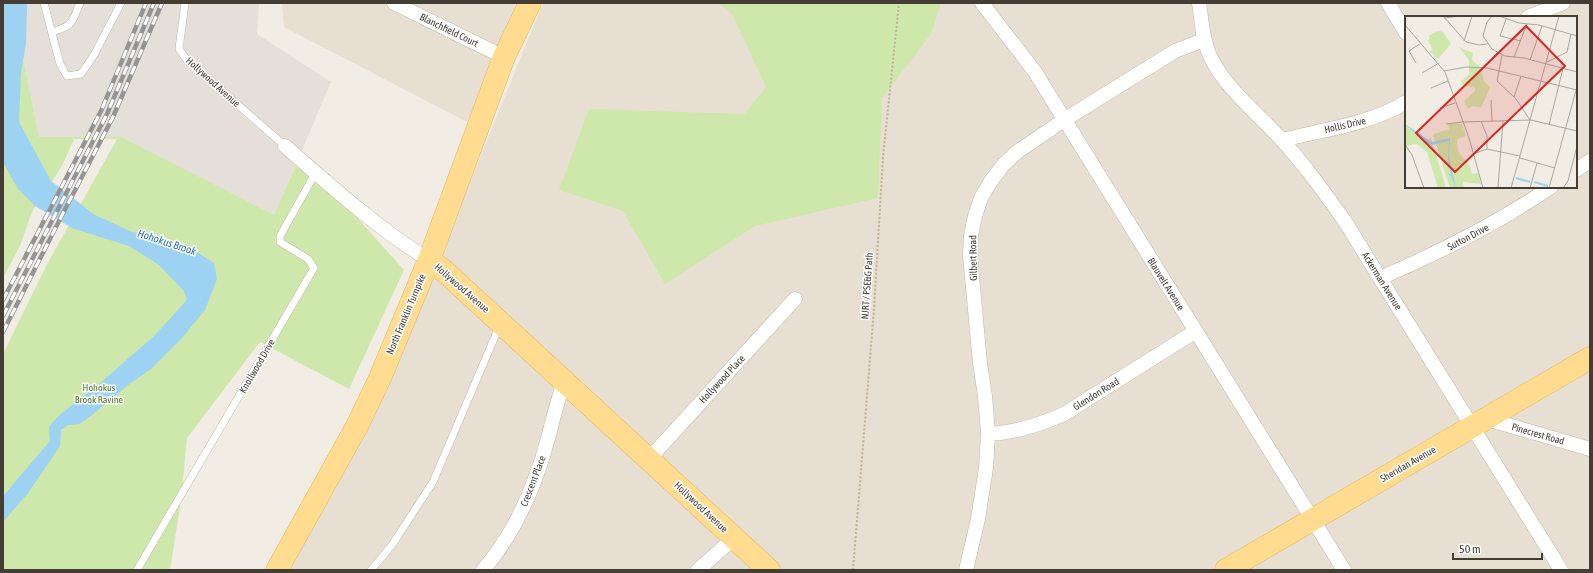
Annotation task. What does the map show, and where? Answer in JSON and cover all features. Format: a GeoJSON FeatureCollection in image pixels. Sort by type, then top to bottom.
{"type":"FeatureCollection","features":[{"type":"Feature","properties":{"kind":"main road","name":"North Franklin Turnpike"},"geometry":{"type":"LineString","coordinates":[[279,570],[357,426],[380,378],[429,260],[504,57],[530,3]]}},
{"type":"Feature","properties":{"kind":"main road","name":"Hollywood Avenue"},"geometry":{"type":"LineString","coordinates":[[429,260],[442,269],[769,570]]}},
{"type":"Feature","properties":{"kind":"main road","name":"Sheridan Avenue"},"geometry":{"type":"LineString","coordinates":[[1226,570],[1590,358]]}},
{"type":"Feature","properties":{"kind":"street","name":"Blanchfield Court"},"geometry":{"type":"LineString","coordinates":[[394,3],[504,57]]}},
{"type":"Feature","properties":{"kind":"street","name":"Blauvelt Avenue"},"geometry":{"type":"LineString","coordinates":[[982,3],[1035,72],[1344,570]]}},
{"type":"Feature","properties":{"kind":"street","name":"Ackerman Avenue"},"geometry":{"type":"LineString","coordinates":[[1199,3],[1204,40],[1217,69],[1240,98],[1282,140],[1316,180],[1344,220],[1380,278],[1479,423],[1561,570]]}},
{"type":"Feature","properties":{"kind":"street"},"geometry":{"type":"LineString","coordinates":[[1388,3],[1405,30]]}},
{"type":"Feature","properties":{"kind":"street"},"geometry":{"type":"LineString","coordinates":[[1530,16],[1563,3]]}},
{"type":"Feature","properties":{"kind":"street","name":"Gilbert Road"},"geometry":{"type":"LineString","coordinates":[[966,570],[982,500],[988,434],[970,255],[971,235],[975,216],[984,192],[1003,165],[1017,152],[1064,120],[1175,51],[1204,40]]}},
{"type":"Feature","properties":{"kind":"street","name":"Hollis Drive"},"geometry":{"type":"LineString","coordinates":[[1282,140],[1373,118],[1390,112],[1405,103]]}},
{"type":"Feature","properties":{"kind":"street","name":"Hollywood Avenue"},"geometry":{"type":"LineString","coordinates":[[285,146],[362,212],[429,260]]}},
{"type":"Feature","properties":{"kind":"street"},"geometry":{"type":"LineString","coordinates":[[1577,169],[1590,160]]}},
{"type":"Feature","properties":{"kind":"street","name":"Sutton Drive"},"geometry":{"type":"LineString","coordinates":[[1380,278],[1458,242],[1491,224],[1548,188]]}},
{"type":"Feature","properties":{"kind":"street","name":"Hollywood Place"},"geometry":{"type":"LineString","coordinates":[[649,459],[795,299]]}},
{"type":"Feature","properties":{"kind":"street","name":"Glendon Road"},"geometry":{"type":"LineString","coordinates":[[988,434],[1022,430],[1042,424],[1064,414],[1196,331]]}},
{"type":"Feature","properties":{"kind":"street","name":"Crescent Place"},"geometry":{"type":"LineString","coordinates":[[483,570],[505,540],[532,487],[564,382]]}},
{"type":"Feature","properties":{"kind":"street","name":"Pinecrest Road"},"geometry":{"type":"LineString","coordinates":[[1479,423],[1590,449]]}},
{"type":"Feature","properties":{"kind":"street"},"geometry":{"type":"LineString","coordinates":[[698,570],[734,538]]}},
{"type":"Feature","properties":{"kind":"lane"},"geometry":{"type":"LineString","coordinates":[[44,3],[60,64],[67,76],[81,74],[94,55],[121,3]]}},
{"type":"Feature","properties":{"kind":"lane"},"geometry":{"type":"LineString","coordinates":[[52,32],[68,26],[73,20],[80,3]]}},
{"type":"Feature","properties":{"kind":"lane","name":"Hollywood Avenue"},"geometry":{"type":"LineString","coordinates":[[184,3],[179,49],[187,60],[285,146]]}},
{"type":"Feature","properties":{"kind":"lane","name":"Knollwood Drive"},"geometry":{"type":"LineString","coordinates":[[137,570],[314,268],[308,258],[280,242],[280,236],[316,172]]}},
{"type":"Feature","properties":{"kind":"lane"},"geometry":{"type":"LineString","coordinates":[[371,570],[392,545],[433,482],[501,323]]}},
{"type":"Feature","properties":{"kind":"path","name":"NJRT / PSE&G Path"},"geometry":{"type":"LineString","coordinates":[[853,570],[874,310],[883,157],[899,3]]}},
{"type":"Feature","properties":{"kind":"shaded area"},"geometry":{"type":"Polygon","coordinates":[[[12,3],[259,3],[257,34],[331,82],[274,216],[121,137],[39,137],[12,3]]]}},
{"type":"Feature","properties":{"kind":"shaded area"},"geometry":{"type":"Polygon","coordinates":[[[282,3],[521,3],[467,122],[284,27],[282,3]]]}},
{"type":"Feature","properties":{"kind":"shaded area"},"geometry":{"type":"Polygon","coordinates":[[[543,3],[1590,3],[1590,570],[287,570],[375,415],[543,3]]]}},
{"type":"Feature","properties":{"kind":"green space","name":"Hohokus Brook Ravine"},"geometry":{"type":"Polygon","coordinates":[[[3,3],[12,3],[39,137],[121,137],[274,215],[296,165],[351,211],[404,270],[349,389],[260,342],[187,438],[181,501],[170,570],[3,570],[3,354],[46,266],[117,139],[74,139],[62,166],[32,212],[20,246],[3,278],[3,3]]]}},
{"type":"Feature","properties":{"kind":"green space"},"geometry":{"type":"Polygon","coordinates":[[[718,3],[941,3],[931,34],[882,98],[878,198],[755,226],[665,284],[623,211],[559,190],[589,109],[744,114],[766,87],[732,14],[718,3]]]}},
{"type":"Feature","properties":{"kind":"water","name":"Hohokus Brook"},"geometry":{"type":"Polygon","coordinates":[[[3,3],[26,3],[27,6],[26,43],[21,73],[19,122],[51,181],[95,215],[132,232],[152,234],[192,249],[214,263],[217,279],[205,310],[182,338],[151,369],[128,385],[91,416],[79,424],[68,425],[61,430],[60,446],[28,493],[3,522],[3,496],[50,441],[49,427],[57,417],[99,384],[154,336],[187,300],[184,291],[159,265],[129,246],[72,228],[35,206],[18,189],[3,162],[3,3]]]}},
{"type":"Feature","properties":{"kind":"railway"},"geometry":{"type":"LineString","coordinates":[[3,300],[101,111],[146,3]]}},
{"type":"Feature","properties":{"kind":"railway"},"geometry":{"type":"LineString","coordinates":[[3,316],[107,114],[154,3]]}},
{"type":"Feature","properties":{"kind":"railway"},"geometry":{"type":"LineString","coordinates":[[3,332],[113,117],[162,3]]}}]}
